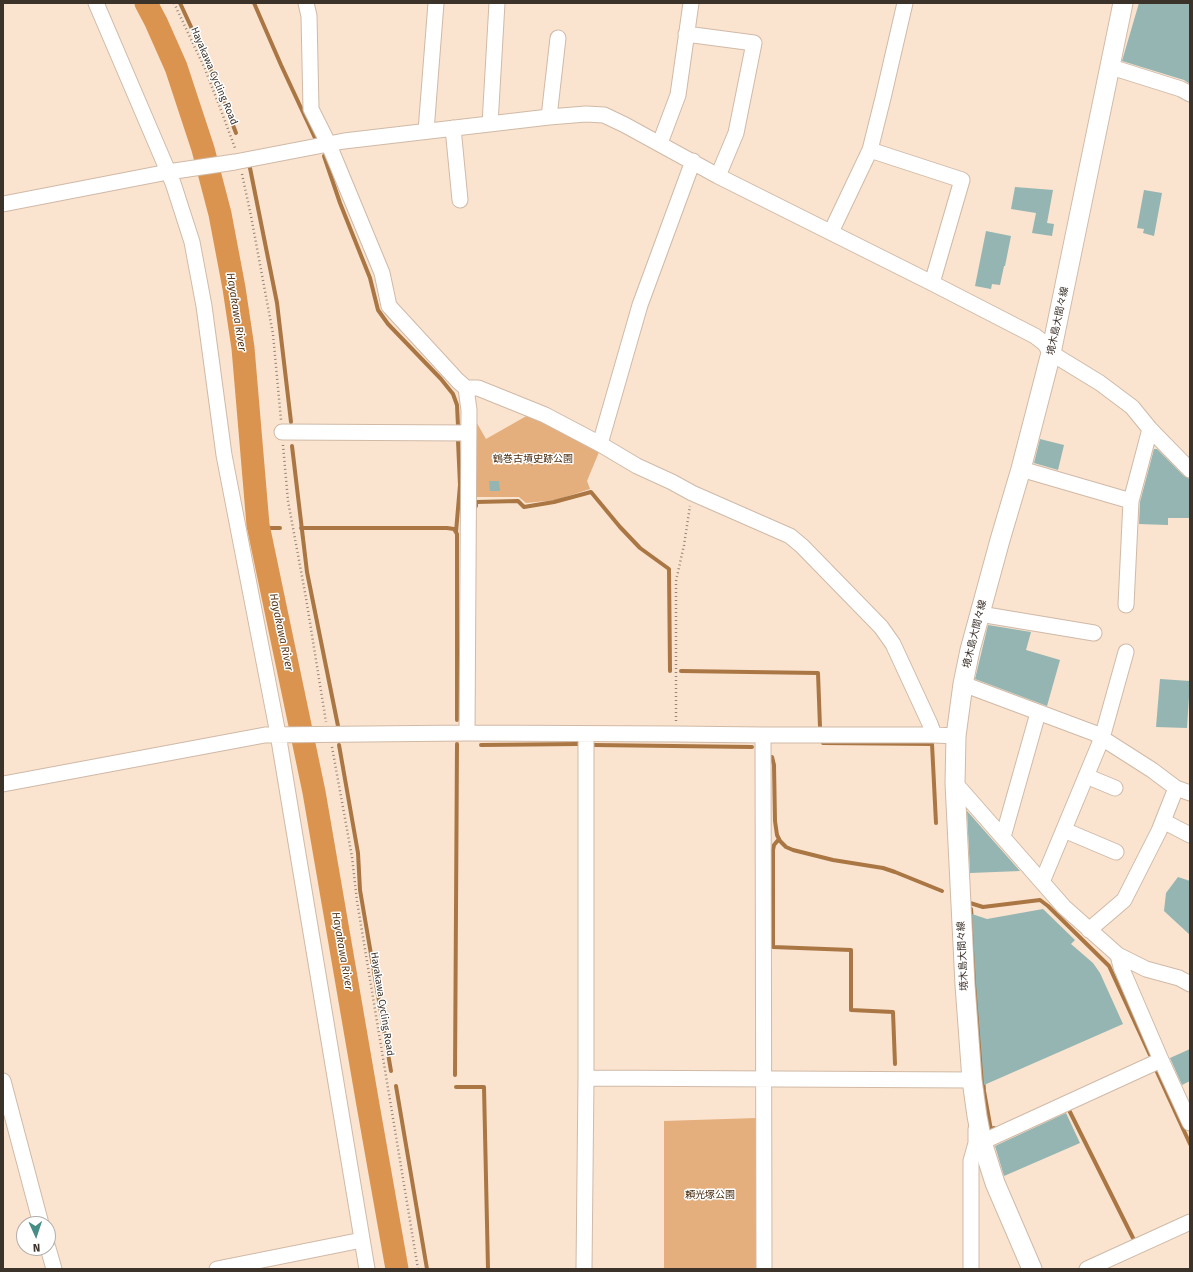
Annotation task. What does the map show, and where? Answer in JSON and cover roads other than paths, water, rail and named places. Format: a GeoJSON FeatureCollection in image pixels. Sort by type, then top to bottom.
{"type":"FeatureCollection","features":[{"type":"Feature","properties":{"kind":"main road","name":"境木島大間々線"},"geometry":{"type":"LineString","coordinates":[[1032,1269],[996,1183],[982,1142],[977,1116],[972,1080],[965,986],[955,782],[956,736],[963,684],[980,614],[1021,469],[1051,353],[1123,3]]}},
{"type":"Feature","properties":{"kind":"street"},"geometry":{"type":"LineString","coordinates":[[96,3],[173,172],[175,190],[190,234],[204,306],[224,455],[281,735],[367,1269]]}},
{"type":"Feature","properties":{"kind":"street"},"geometry":{"type":"LineString","coordinates":[[306,3],[309,16],[311,108],[382,273],[388,306],[466,388],[469,410],[467,733]]}},
{"type":"Feature","properties":{"kind":"street"},"geometry":{"type":"LineString","coordinates":[[426,132],[436,3]]}},
{"type":"Feature","properties":{"kind":"street"},"geometry":{"type":"LineString","coordinates":[[490,124],[497,3]]}},
{"type":"Feature","properties":{"kind":"street"},"geometry":{"type":"LineString","coordinates":[[660,143],[678,95],[691,3]]}},
{"type":"Feature","properties":{"kind":"street"},"geometry":{"type":"LineString","coordinates":[[831,232],[870,150],[905,3]]}},
{"type":"Feature","properties":{"kind":"street"},"geometry":{"type":"LineString","coordinates":[[686,34],[754,43],[736,133],[718,176]]}},
{"type":"Feature","properties":{"kind":"street"},"geometry":{"type":"LineString","coordinates":[[549,117],[558,38]]}},
{"type":"Feature","properties":{"kind":"street"},"geometry":{"type":"LineString","coordinates":[[1111,67],[1181,89],[1190,94]]}},
{"type":"Feature","properties":{"kind":"street"},"geometry":{"type":"LineString","coordinates":[[3,204],[173,172],[235,155],[328,145],[344,141],[549,117],[586,114],[604,115],[625,124],[718,176],[1035,336],[1044,343],[1051,353],[1100,383],[1132,407],[1150,429],[1190,470]]}},
{"type":"Feature","properties":{"kind":"street"},"geometry":{"type":"LineString","coordinates":[[453,128],[460,200]]}},
{"type":"Feature","properties":{"kind":"street"},"geometry":{"type":"LineString","coordinates":[[870,150],[962,180],[932,283]]}},
{"type":"Feature","properties":{"kind":"street"},"geometry":{"type":"LineString","coordinates":[[600,444],[640,305],[693,161]]}},
{"type":"Feature","properties":{"kind":"street"},"geometry":{"type":"LineString","coordinates":[[466,388],[478,388],[545,415],[600,444],[637,466],[692,493],[790,536],[802,546],[881,627],[893,644],[934,735]]}},
{"type":"Feature","properties":{"kind":"street"},"geometry":{"type":"LineString","coordinates":[[1126,606],[1131,501],[1150,429]]}},
{"type":"Feature","properties":{"kind":"street"},"geometry":{"type":"LineString","coordinates":[[282,432],[469,433]]}},
{"type":"Feature","properties":{"kind":"street"},"geometry":{"type":"LineString","coordinates":[[1021,469],[1131,501]]}},
{"type":"Feature","properties":{"kind":"street"},"geometry":{"type":"LineString","coordinates":[[980,614],[1094,633]]}},
{"type":"Feature","properties":{"kind":"street"},"geometry":{"type":"LineString","coordinates":[[1042,882],[1102,738],[1126,652]]}},
{"type":"Feature","properties":{"kind":"street"},"geometry":{"type":"LineString","coordinates":[[963,684],[1094,733],[1183,791],[1163,821],[1124,900],[1088,930]]}},
{"type":"Feature","properties":{"kind":"street"},"geometry":{"type":"LineString","coordinates":[[1003,838],[1038,713]]}},
{"type":"Feature","properties":{"kind":"street"},"geometry":{"type":"LineString","coordinates":[[3,784],[264,735],[328,737],[467,733],[956,736]]}},
{"type":"Feature","properties":{"kind":"street"},"geometry":{"type":"LineString","coordinates":[[584,1269],[586,1078],[586,734]]}},
{"type":"Feature","properties":{"kind":"street"},"geometry":{"type":"LineString","coordinates":[[764,735],[764,1269]]}},
{"type":"Feature","properties":{"kind":"street"},"geometry":{"type":"LineString","coordinates":[[1086,776],[1115,788]]}},
{"type":"Feature","properties":{"kind":"street"},"geometry":{"type":"LineString","coordinates":[[955,782],[1064,907],[1088,930],[1118,955],[1146,969],[1179,978],[1190,984]]}},
{"type":"Feature","properties":{"kind":"street"},"geometry":{"type":"LineString","coordinates":[[1163,821],[1190,836]]}},
{"type":"Feature","properties":{"kind":"street"},"geometry":{"type":"LineString","coordinates":[[1064,830],[1116,852]]}},
{"type":"Feature","properties":{"kind":"street"},"geometry":{"type":"LineString","coordinates":[[1118,955],[1121,967],[1161,1060],[1190,1122]]}},
{"type":"Feature","properties":{"kind":"street"},"geometry":{"type":"LineString","coordinates":[[982,1142],[1161,1060]]}},
{"type":"Feature","properties":{"kind":"street"},"geometry":{"type":"LineString","coordinates":[[586,1078],[972,1080]]}},
{"type":"Feature","properties":{"kind":"street"},"geometry":{"type":"LineString","coordinates":[[3,1081],[39,1216]]}},
{"type":"Feature","properties":{"kind":"street"},"geometry":{"type":"LineString","coordinates":[[971,1269],[971,1161],[976,1143],[977,1116]]}},
{"type":"Feature","properties":{"kind":"street"},"geometry":{"type":"LineString","coordinates":[[1087,1269],[1190,1222]]}},
{"type":"Feature","properties":{"kind":"street"},"geometry":{"type":"LineString","coordinates":[[217,1269],[362,1240]]}},
{"type":"Feature","properties":{"kind":"street"},"geometry":{"type":"LineString","coordinates":[[50,1256],[54,1269]]}},
{"type":"Feature","properties":{"kind":"waterway","name":"Hayakawa River"},"geometry":{"type":"LineString","coordinates":[[146,3],[176,67],[203,149],[220,214],[234,288],[243,348],[258,525],[314,792],[397,1269]]}},
{"type":"Feature","properties":{"kind":"waterway"},"geometry":{"type":"LineString","coordinates":[[180,3],[217,83],[236,133]]}},
{"type":"Feature","properties":{"kind":"waterway"},"geometry":{"type":"LineString","coordinates":[[254,3],[315,138]]}},
{"type":"Feature","properties":{"kind":"waterway"},"geometry":{"type":"LineString","coordinates":[[324,156],[340,203],[370,278],[378,310],[388,324],[441,379],[453,394],[457,405],[458,426]]}},
{"type":"Feature","properties":{"kind":"waterway"},"geometry":{"type":"LineString","coordinates":[[250,168],[277,303],[291,422]]}},
{"type":"Feature","properties":{"kind":"waterway"},"geometry":{"type":"LineString","coordinates":[[456,532],[460,485],[458,441]]}},
{"type":"Feature","properties":{"kind":"waterway"},"geometry":{"type":"LineString","coordinates":[[292,446],[307,572],[338,726]]}},
{"type":"Feature","properties":{"kind":"waterway"},"geometry":{"type":"LineString","coordinates":[[476,506],[476,502],[518,501],[524,507],[554,502],[591,492],[620,527],[640,548],[669,569],[670,671]]}},
{"type":"Feature","properties":{"kind":"waterway"},"geometry":{"type":"LineString","coordinates":[[259,528],[280,528]]}},
{"type":"Feature","properties":{"kind":"waterway"},"geometry":{"type":"LineString","coordinates":[[301,528],[454,529],[457,534],[457,720]]}},
{"type":"Feature","properties":{"kind":"waterway"},"geometry":{"type":"LineString","coordinates":[[681,671],[818,673],[820,727]]}},
{"type":"Feature","properties":{"kind":"waterway"},"geometry":{"type":"LineString","coordinates":[[823,743],[932,744],[936,823]]}},
{"type":"Feature","properties":{"kind":"waterway"},"geometry":{"type":"LineString","coordinates":[[455,1075],[457,744]]}},
{"type":"Feature","properties":{"kind":"waterway"},"geometry":{"type":"LineString","coordinates":[[481,745],[578,744]]}},
{"type":"Feature","properties":{"kind":"waterway"},"geometry":{"type":"LineString","coordinates":[[339,745],[358,853],[360,890],[391,1071]]}},
{"type":"Feature","properties":{"kind":"waterway"},"geometry":{"type":"LineString","coordinates":[[594,745],[752,747]]}},
{"type":"Feature","properties":{"kind":"waterway"},"geometry":{"type":"LineString","coordinates":[[772,757],[774,765],[775,821],[777,835],[786,847],[833,860],[883,868],[942,891]]}},
{"type":"Feature","properties":{"kind":"waterway"},"geometry":{"type":"LineString","coordinates":[[779,839],[774,845],[773,850],[773,947],[851,950],[851,1010],[893,1012],[895,1064]]}},
{"type":"Feature","properties":{"kind":"waterway"},"geometry":{"type":"LineString","coordinates":[[970,903],[983,907],[1040,900],[1048,906],[1109,966],[1150,1055]]}},
{"type":"Feature","properties":{"kind":"waterway"},"geometry":{"type":"LineString","coordinates":[[971,909],[984,1091],[991,1130],[994,1128]]}},
{"type":"Feature","properties":{"kind":"waterway"},"geometry":{"type":"LineString","coordinates":[[1157,1072],[1190,1144]]}},
{"type":"Feature","properties":{"kind":"waterway"},"geometry":{"type":"LineString","coordinates":[[396,1086],[427,1269]]}},
{"type":"Feature","properties":{"kind":"waterway"},"geometry":{"type":"LineString","coordinates":[[456,1087],[484,1087],[488,1269]]}},
{"type":"Feature","properties":{"kind":"waterway"},"geometry":{"type":"LineString","coordinates":[[1068,1108],[1134,1240]]}},
{"type":"Feature","properties":{"kind":"park label","name":"鶴巻古墳史跡公園"},"geometry":{"type":"Point","coordinates":[533,459]}},
{"type":"Feature","properties":{"kind":"park label","name":"頼光塚公園"},"geometry":{"type":"Point","coordinates":[710,1195]}}]}
